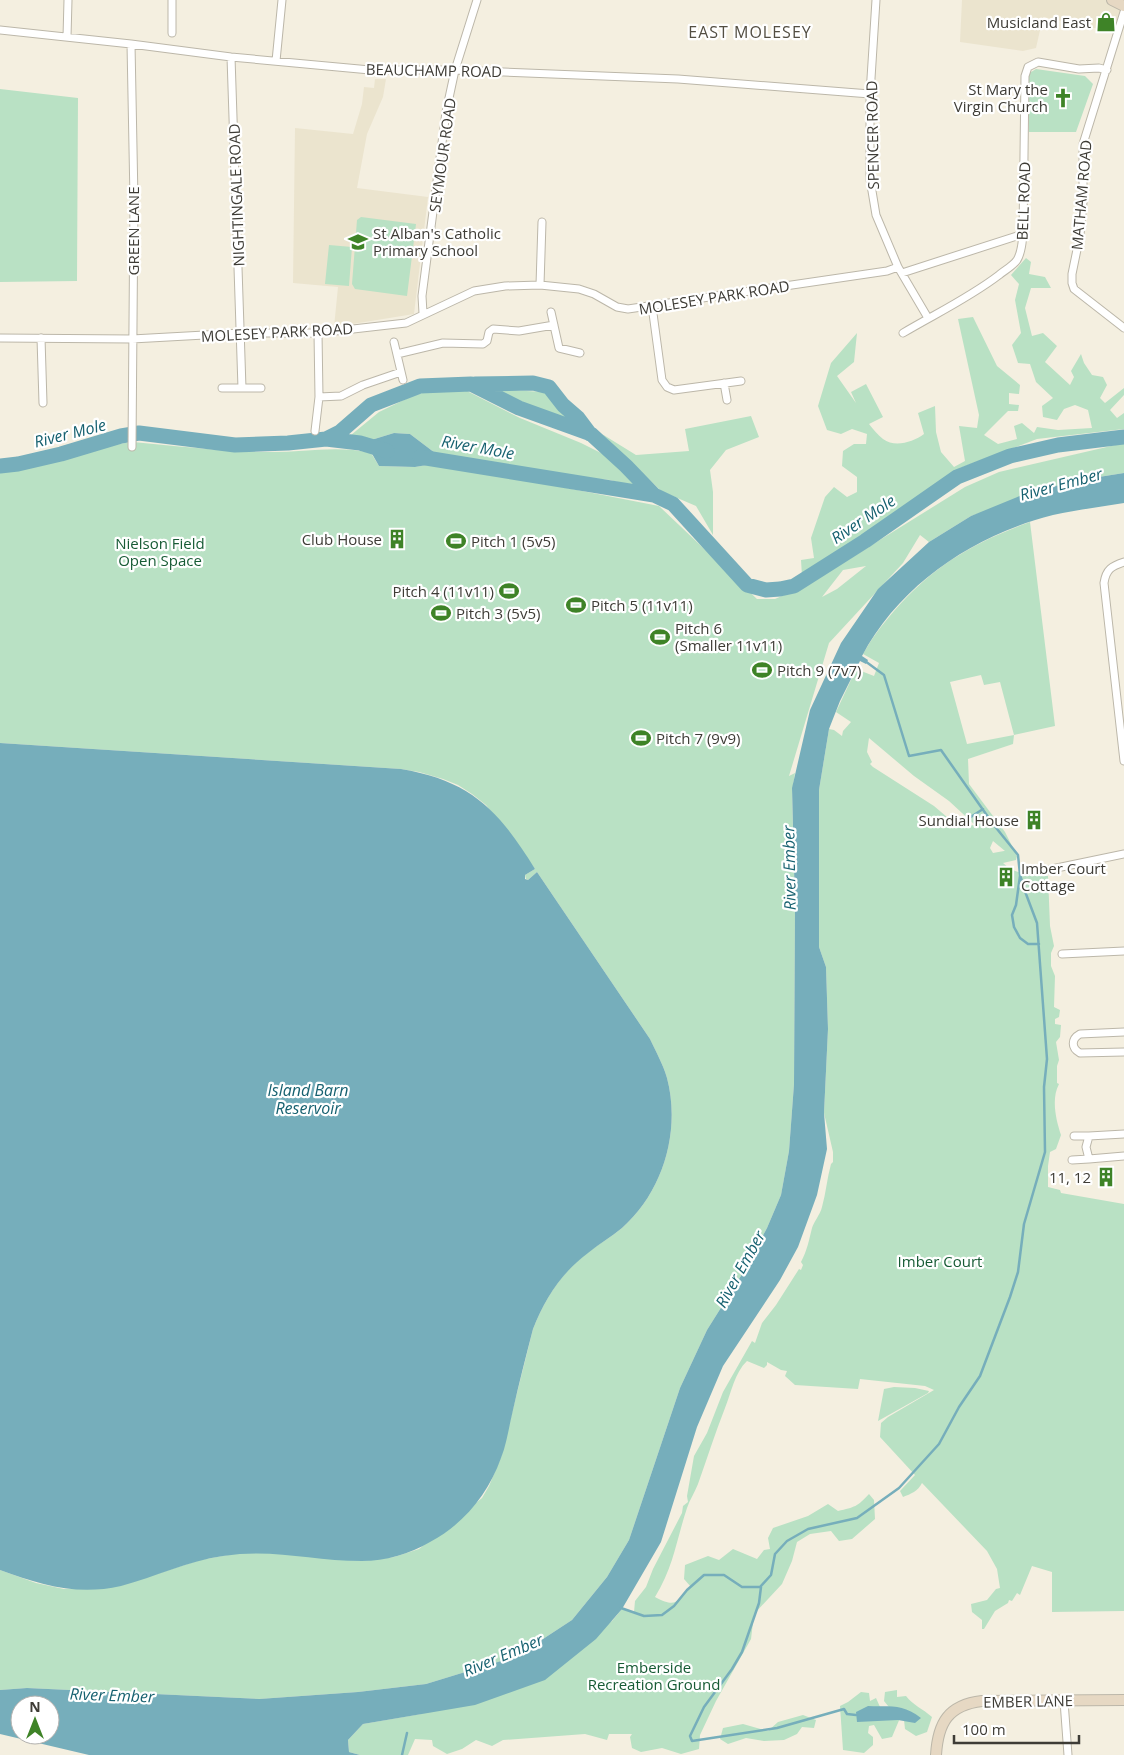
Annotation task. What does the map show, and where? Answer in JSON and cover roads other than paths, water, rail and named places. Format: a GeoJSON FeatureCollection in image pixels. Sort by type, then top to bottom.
{"type":"FeatureCollection","features":[{"type":"Feature","properties":{"kind":"main road"},"geometry":{"type":"LineString","coordinates":[[1112,0],[1124,6]]}},
{"type":"Feature","properties":{"kind":"main road","name":"EMBER LANE"},"geometry":{"type":"LineString","coordinates":[[936,1755],[939,1733],[946,1718],[950,1712],[964,1704],[982,1701],[1124,1700]]}},
{"type":"Feature","properties":{"kind":"street"},"geometry":{"type":"LineString","coordinates":[[67,37],[68,0]]}},
{"type":"Feature","properties":{"kind":"street"},"geometry":{"type":"LineString","coordinates":[[172,0],[172,33]]}},
{"type":"Feature","properties":{"kind":"street"},"geometry":{"type":"LineString","coordinates":[[276,61],[282,0]]}},
{"type":"Feature","properties":{"kind":"street","name":"SEYMOUR ROAD"},"geometry":{"type":"LineString","coordinates":[[423,314],[422,296],[446,112],[455,70],[477,0]]}},
{"type":"Feature","properties":{"kind":"street","name":"SPENCER ROAD"},"geometry":{"type":"LineString","coordinates":[[876,0],[870,94],[870,179],[876,215],[900,270],[928,318]]}},
{"type":"Feature","properties":{"kind":"street","name":"MATHAM ROAD"},"geometry":{"type":"LineString","coordinates":[[1124,12],[1083,144],[1081,218],[1072,282],[1074,289],[1124,328]]}},
{"type":"Feature","properties":{"kind":"street","name":"BEAUCHAMP ROAD"},"geometry":{"type":"LineString","coordinates":[[0,30],[231,57],[370,70],[455,70],[678,78],[870,94]]}},
{"type":"Feature","properties":{"kind":"street","name":"GREEN LANE"},"geometry":{"type":"LineString","coordinates":[[131,44],[134,200],[133,444]]}},
{"type":"Feature","properties":{"kind":"street","name":"NIGHTINGALE ROAD"},"geometry":{"type":"LineString","coordinates":[[231,57],[242,388]]}},
{"type":"Feature","properties":{"kind":"street","name":"BELL ROAD"},"geometry":{"type":"LineString","coordinates":[[903,333],[953,306],[988,284],[1012,265],[1020,253],[1023,234],[1026,70],[1030,65],[1043,62],[1073,68],[1099,68],[1107,70]]}},
{"type":"Feature","properties":{"kind":"street"},"geometry":{"type":"LineString","coordinates":[[540,285],[542,222]]}},
{"type":"Feature","properties":{"kind":"street","name":"MOLESEY PARK ROAD"},"geometry":{"type":"LineString","coordinates":[[0,338],[132,339],[241,333],[318,333],[406,323],[474,291],[504,286],[540,285],[579,289],[594,294],[618,307],[628,309],[900,270],[1023,234]]}},
{"type":"Feature","properties":{"kind":"street"},"geometry":{"type":"LineString","coordinates":[[652,306],[662,380],[666,387],[674,390],[741,381]]}},
{"type":"Feature","properties":{"kind":"street"},"geometry":{"type":"LineString","coordinates":[[552,312],[559,348],[580,353]]}},
{"type":"Feature","properties":{"kind":"street"},"geometry":{"type":"LineString","coordinates":[[396,354],[443,343],[483,344],[489,332],[493,329],[519,331],[554,325]]}},
{"type":"Feature","properties":{"kind":"street"},"geometry":{"type":"LineString","coordinates":[[315,431],[319,396],[318,333]]}},
{"type":"Feature","properties":{"kind":"street"},"geometry":{"type":"LineString","coordinates":[[40,338],[42,403]]}},
{"type":"Feature","properties":{"kind":"street"},"geometry":{"type":"LineString","coordinates":[[394,342],[403,380]]}},
{"type":"Feature","properties":{"kind":"street"},"geometry":{"type":"LineString","coordinates":[[319,396],[341,396],[363,385],[401,372]]}},
{"type":"Feature","properties":{"kind":"street"},"geometry":{"type":"LineString","coordinates":[[724,383],[727,400]]}},
{"type":"Feature","properties":{"kind":"street"},"geometry":{"type":"LineString","coordinates":[[222,388],[261,388]]}},
{"type":"Feature","properties":{"kind":"street"},"geometry":{"type":"LineString","coordinates":[[1124,562],[1111,566],[1105,574],[1104,583],[1124,762]]}},
{"type":"Feature","properties":{"kind":"street"},"geometry":{"type":"LineString","coordinates":[[1048,870],[1124,854]]}},
{"type":"Feature","properties":{"kind":"street"},"geometry":{"type":"LineString","coordinates":[[1062,954],[1124,951]]}},
{"type":"Feature","properties":{"kind":"street"},"geometry":{"type":"LineString","coordinates":[[1124,1032],[1080,1034],[1074,1038],[1073,1043],[1075,1049],[1080,1053],[1124,1052]]}},
{"type":"Feature","properties":{"kind":"street"},"geometry":{"type":"LineString","coordinates":[[1074,1136],[1124,1134]]}},
{"type":"Feature","properties":{"kind":"street"},"geometry":{"type":"LineString","coordinates":[[1089,1136],[1086,1147],[1089,1158]]}},
{"type":"Feature","properties":{"kind":"street"},"geometry":{"type":"LineString","coordinates":[[1072,1160],[1124,1156]]}},
{"type":"Feature","properties":{"kind":"street"},"geometry":{"type":"LineString","coordinates":[[1064,1701],[1068,1755]]}},
{"type":"Feature","properties":{"kind":"water"},"geometry":{"type":"Polygon","coordinates":[[[394,433],[410,434],[439,456],[439,463],[415,467],[379,466],[367,445],[368,441],[394,433]]]}},
{"type":"Feature","properties":{"kind":"water","name":"River Ember"},"geometry":{"type":"Polygon","coordinates":[[[1124,473],[1124,503],[1053,515],[995,535],[968,549],[918,585],[897,606],[878,630],[862,656],[868,660],[866,664],[860,661],[840,701],[829,729],[819,790],[819,947],[826,967],[828,1029],[824,1113],[827,1149],[817,1195],[798,1247],[780,1280],[723,1366],[697,1427],[661,1542],[622,1609],[596,1639],[545,1680],[475,1705],[363,1724],[348,1740],[349,1752],[360,1755],[89,1755],[47,1745],[60,1745],[60,1695],[10,1695],[10,1736],[0,1734],[0,1690],[27,1688],[259,1699],[358,1692],[426,1684],[517,1656],[572,1620],[607,1577],[629,1540],[680,1388],[707,1330],[744,1271],[767,1228],[781,1195],[789,1151],[794,1084],[795,908],[792,788],[810,710],[841,643],[878,589],[929,542],[971,516],[1027,493],[1080,480],[1124,473]]]}},
{"type":"Feature","properties":{"kind":"water","name":"Island Barn Reservoir"},"geometry":{"type":"Polygon","coordinates":[[[0,743],[401,769],[426,774],[447,782],[481,802],[496,815],[509,831],[535,869],[525,875],[525,879],[528,880],[537,872],[650,1039],[667,1078],[671,1098],[672,1119],[670,1139],[658,1179],[648,1197],[622,1228],[578,1261],[555,1287],[533,1329],[505,1446],[496,1471],[482,1496],[464,1517],[442,1535],[422,1546],[397,1556],[371,1561],[258,1553],[223,1556],[184,1565],[121,1586],[89,1590],[45,1584],[0,1570],[0,743]]]}},
{"type":"Feature","properties":{"kind":"water"},"geometry":{"type":"Polygon","coordinates":[[[868,1706],[902,1708],[921,1718],[915,1723],[898,1720],[857,1722],[856,1712],[868,1706]]]}},
{"type":"Feature","properties":{"kind":"waterway"},"geometry":{"type":"LineString","coordinates":[[475,384],[533,383],[549,387],[590,434]]}},
{"type":"Feature","properties":{"kind":"waterway","name":"River Mole"},"geometry":{"type":"LineString","coordinates":[[326,439],[340,432],[371,405],[420,386],[471,384],[519,408],[591,434],[654,495]]}},
{"type":"Feature","properties":{"kind":"waterway","name":"River Mole"},"geometry":{"type":"LineString","coordinates":[[0,466],[18,464],[61,454],[121,436],[139,433],[235,445],[326,439],[360,443],[387,451]]}},
{"type":"Feature","properties":{"kind":"waterway","name":"River Mole"},"geometry":{"type":"LineString","coordinates":[[420,457],[654,495],[673,504],[747,585],[766,590],[794,586],[865,541],[957,477],[1010,456],[1058,445],[1124,437]]}},
{"type":"Feature","properties":{"kind":"waterway"},"geometry":{"type":"LineString","coordinates":[[621,1608],[644,1616],[662,1615],[674,1606],[687,1590],[704,1575],[724,1575],[742,1587],[760,1587],[771,1575],[775,1554],[787,1541],[808,1529],[857,1518],[899,1488],[939,1444],[959,1407],[980,1376],[1018,1272],[1024,1224],[1045,1152],[1044,1087],[1047,1059],[1037,923],[1020,875],[1018,855],[993,824],[941,750],[909,756],[884,675],[865,661]]}},
{"type":"Feature","properties":{"kind":"waterway"},"geometry":{"type":"LineString","coordinates":[[960,824],[983,809]]}},
{"type":"Feature","properties":{"kind":"waterway"},"geometry":{"type":"LineString","coordinates":[[1020,876],[1016,905],[1012,915],[1014,927],[1020,938],[1028,944],[1039,944]]}},
{"type":"Feature","properties":{"kind":"waterway"},"geometry":{"type":"LineString","coordinates":[[761,1587],[759,1603],[742,1652],[704,1707],[690,1736],[692,1741],[777,1728],[844,1709],[847,1714],[856,1715]]}},
{"type":"Feature","properties":{"kind":"waterway"},"geometry":{"type":"LineString","coordinates":[[402,1755],[407,1733]]}},
{"type":"Feature","properties":{"kind":"place","name":"Musicland East"},"geometry":{"type":"Point","coordinates":[1106,22]}},
{"type":"Feature","properties":{"kind":"place","name":"St Mary the Virgin Church"},"geometry":{"type":"Point","coordinates":[1063,98]}},
{"type":"Feature","properties":{"kind":"place","name":"St Alban's Catholic Primary School"},"geometry":{"type":"Point","coordinates":[358,242]}},
{"type":"Feature","properties":{"kind":"place","name":"Club House"},"geometry":{"type":"Point","coordinates":[397,539]}},
{"type":"Feature","properties":{"kind":"place","name":"Pitch 1 (5v5)"},"geometry":{"type":"Point","coordinates":[456,541]}},
{"type":"Feature","properties":{"kind":"place","name":"Pitch 4 (11v11)"},"geometry":{"type":"Point","coordinates":[509,591]}},
{"type":"Feature","properties":{"kind":"place","name":"Pitch 5 (11v11)"},"geometry":{"type":"Point","coordinates":[576,605]}},
{"type":"Feature","properties":{"kind":"place","name":"Pitch 3 (5v5)"},"geometry":{"type":"Point","coordinates":[441,613]}},
{"type":"Feature","properties":{"kind":"place","name":"Pitch 6 (Smaller 11v11)"},"geometry":{"type":"Point","coordinates":[660,637]}},
{"type":"Feature","properties":{"kind":"place","name":"Pitch 9 (7v7)"},"geometry":{"type":"Point","coordinates":[762,670]}},
{"type":"Feature","properties":{"kind":"place","name":"Pitch 7 (9v9)"},"geometry":{"type":"Point","coordinates":[641,738]}},
{"type":"Feature","properties":{"kind":"place","name":"Sundial House"},"geometry":{"type":"Point","coordinates":[1034,820]}},
{"type":"Feature","properties":{"kind":"place","name":"Imber Court Cottage"},"geometry":{"type":"Point","coordinates":[1006,877]}},
{"type":"Feature","properties":{"kind":"place","name":"11, 12"},"geometry":{"type":"Point","coordinates":[1106,1177]}},
{"type":"Feature","properties":{"kind":"district","name":"EAST MOLESEY"},"geometry":{"type":"Point","coordinates":[750,32]}},
{"type":"Feature","properties":{"kind":"park label","name":"Nielson Field Open Space"},"geometry":{"type":"Point","coordinates":[160,552]}},
{"type":"Feature","properties":{"kind":"park label","name":"Imber Court"},"geometry":{"type":"Point","coordinates":[940,1261]}},
{"type":"Feature","properties":{"kind":"park label","name":"Emberside Recreation Ground"},"geometry":{"type":"Point","coordinates":[654,1676]}}]}
